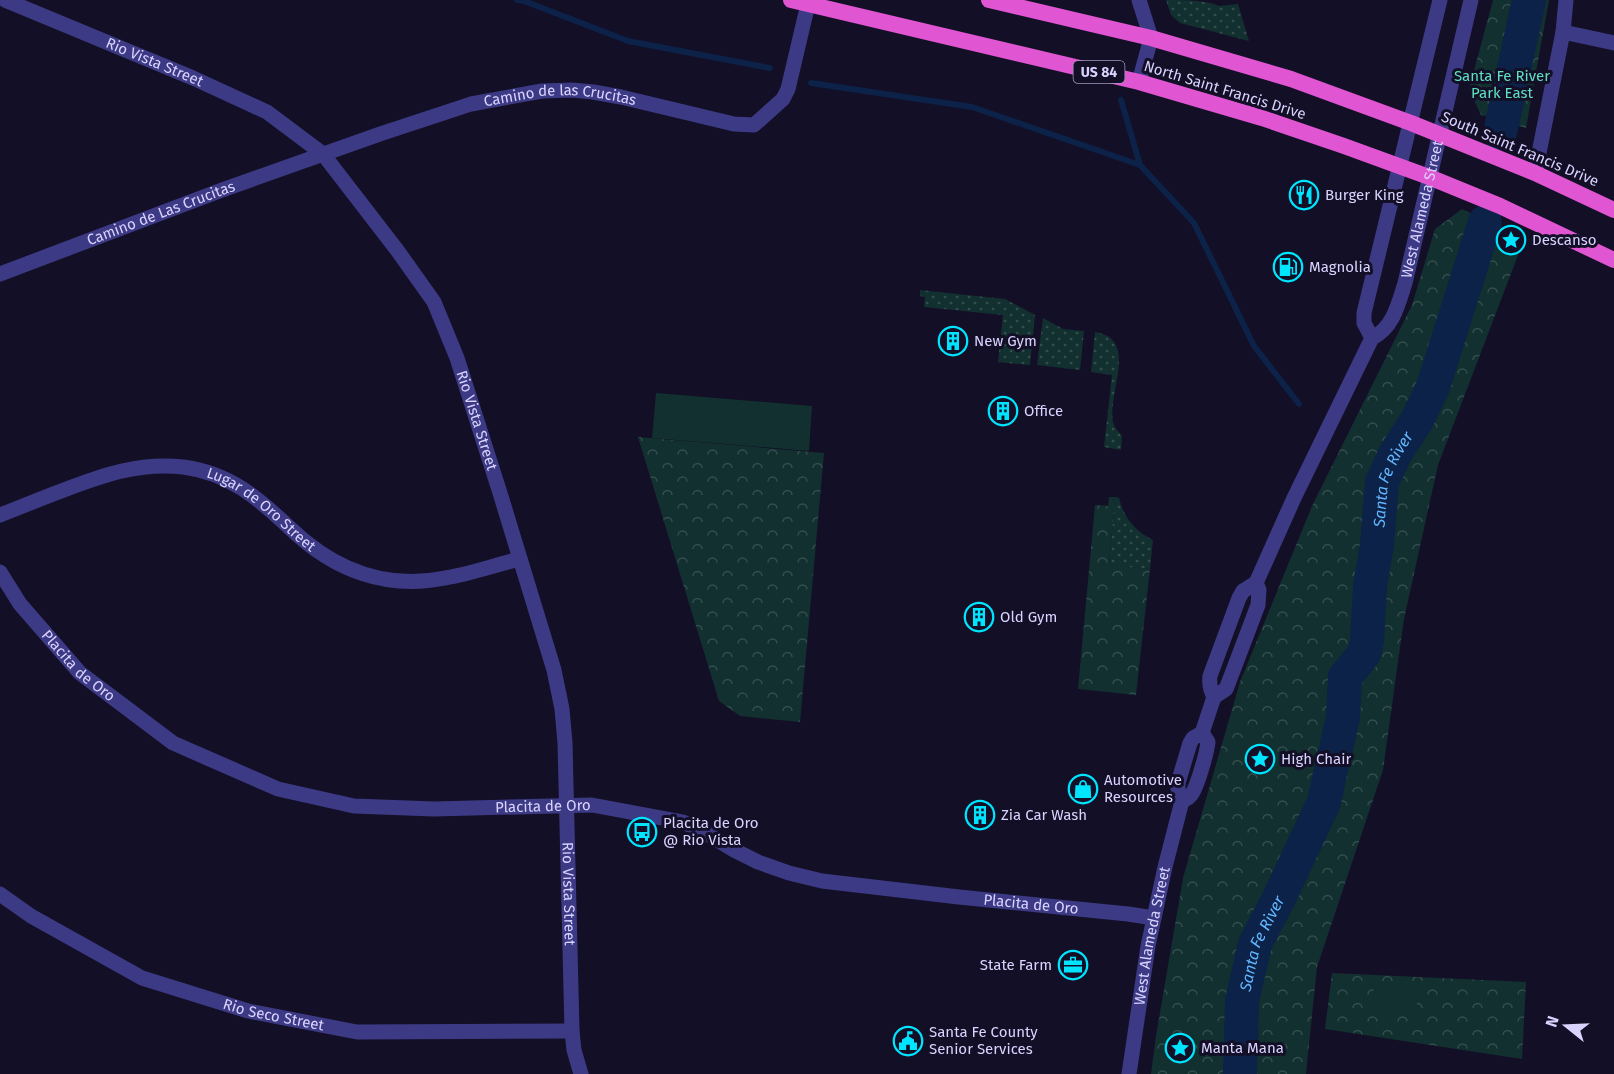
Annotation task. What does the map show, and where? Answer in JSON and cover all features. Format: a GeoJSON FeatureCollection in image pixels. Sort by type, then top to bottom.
{"type":"FeatureCollection","features":[{"type":"Feature","properties":{"kind":"highway","name":"North Saint Francis Drive"},"geometry":{"type":"LineString","coordinates":[[791,0],[1139,82],[1262,118],[1400,166]]}},
{"type":"Feature","properties":{"kind":"highway","name":"North Saint Francis Drive"},"geometry":{"type":"LineString","coordinates":[[989,0],[1151,39],[1291,79],[1411,123]]}},
{"type":"Feature","properties":{"kind":"highway","name":"South Saint Francis Drive"},"geometry":{"type":"LineString","coordinates":[[1411,123],[1536,173],[1614,210]]}},
{"type":"Feature","properties":{"kind":"highway","name":"US 84"},"geometry":{"type":"LineString","coordinates":[[1400,166],[1500,206],[1614,260]]}},
{"type":"Feature","properties":{"kind":"street","name":"Rio Vista Street"},"geometry":{"type":"LineString","coordinates":[[5,0],[193,78],[267,112],[323,154],[434,302],[457,358],[554,670],[562,709],[565,743],[572,1031],[574,1050],[581,1074]]}},
{"type":"Feature","properties":{"kind":"street"},"geometry":{"type":"LineString","coordinates":[[1139,0],[1151,39],[1139,82]]}},
{"type":"Feature","properties":{"kind":"street","name":"West Alameda Street"},"geometry":{"type":"LineString","coordinates":[[1372,338],[1364,323],[1364,313],[1440,0]]}},
{"type":"Feature","properties":{"kind":"street","name":"West Alameda Street"},"geometry":{"type":"LineString","coordinates":[[1128,1074],[1154,918],[1182,801],[1178,783],[1192,738],[1202,733],[1214,697],[1209,683],[1210,676],[1239,598],[1249,586],[1256,583],[1294,498],[1372,338],[1380,335],[1387,328],[1399,301],[1471,0]]}},
{"type":"Feature","properties":{"kind":"street"},"geometry":{"type":"LineString","coordinates":[[1536,173],[1563,32],[1566,0]]}},
{"type":"Feature","properties":{"kind":"street","name":"Camino de las Crucitas"},"geometry":{"type":"LineString","coordinates":[[323,154],[471,104],[542,91],[593,92],[734,124],[754,125],[783,99],[788,89],[808,4]]}},
{"type":"Feature","properties":{"kind":"street"},"geometry":{"type":"LineString","coordinates":[[1563,32],[1614,43]]}},
{"type":"Feature","properties":{"kind":"street","name":"Camino de Las Crucitas"},"geometry":{"type":"LineString","coordinates":[[0,274],[323,154]]}},
{"type":"Feature","properties":{"kind":"street","name":"Lugar de Oro Street"},"geometry":{"type":"LineString","coordinates":[[0,515],[113,473],[143,466],[177,466],[209,474],[247,490],[320,553],[344,566],[372,576],[429,581],[520,559]]}},
{"type":"Feature","properties":{"kind":"street","name":"Placita de Oro"},"geometry":{"type":"LineString","coordinates":[[0,572],[20,604],[80,674],[173,743],[278,789],[354,806],[434,809],[592,805],[683,822],[758,862],[822,881],[1154,918]]}},
{"type":"Feature","properties":{"kind":"street","name":"Rio Seco Street"},"geometry":{"type":"LineString","coordinates":[[0,894],[31,916],[142,978],[248,1011],[357,1032],[572,1031]]}},
{"type":"Feature","properties":{"kind":"green space"},"geometry":{"type":"Polygon","coordinates":[[[1166,0],[1201,1],[1219,6],[1238,4],[1249,41],[1180,23],[1171,15],[1166,0]]]}},
{"type":"Feature","properties":{"kind":"green space","name":"Santa Fe River Park East"},"geometry":{"type":"Polygon","coordinates":[[[1493,0],[1549,0],[1526,128],[1481,115],[1469,89],[1493,0]]]}},
{"type":"Feature","properties":{"kind":"green space"},"geometry":{"type":"Polygon","coordinates":[[[1462,209],[1509,231],[1520,250],[1438,465],[1404,619],[1383,770],[1317,967],[1306,1074],[1151,1074],[1183,878],[1240,682],[1312,506],[1412,305],[1435,229],[1462,209]]]}},
{"type":"Feature","properties":{"kind":"green space"},"geometry":{"type":"Polygon","coordinates":[[[920,290],[1005,299],[1035,315],[1030,365],[998,362],[1003,315],[924,307],[925,297],[920,296],[920,290]]]}},
{"type":"Feature","properties":{"kind":"green space"},"geometry":{"type":"Polygon","coordinates":[[[1043,318],[1063,329],[1084,331],[1080,370],[1037,365],[1043,318]]]}},
{"type":"Feature","properties":{"kind":"green space"},"geometry":{"type":"Polygon","coordinates":[[[1095,332],[1109,337],[1116,346],[1119,357],[1112,413],[1114,425],[1122,436],[1121,450],[1104,447],[1112,375],[1091,372],[1095,332]]]}},
{"type":"Feature","properties":{"kind":"green space"},"geometry":{"type":"Polygon","coordinates":[[[656,393],[812,406],[809,451],[652,438],[656,393]]]}},
{"type":"Feature","properties":{"kind":"green space"},"geometry":{"type":"Polygon","coordinates":[[[638,437],[824,453],[800,722],[740,716],[719,701],[638,437]]]}},
{"type":"Feature","properties":{"kind":"green space"},"geometry":{"type":"Polygon","coordinates":[[[1109,497],[1115,497],[1109,564],[1150,569],[1136,695],[1078,689],[1095,505],[1108,506],[1109,497]]]}},
{"type":"Feature","properties":{"kind":"green space"},"geometry":{"type":"Polygon","coordinates":[[[1115,497],[1119,498],[1131,523],[1153,540],[1150,569],[1109,565],[1115,497]]]}},
{"type":"Feature","properties":{"kind":"green space"},"geometry":{"type":"Polygon","coordinates":[[[1332,973],[1526,982],[1522,1059],[1325,1029],[1332,973]]]}},
{"type":"Feature","properties":{"kind":"green space"},"geometry":{"type":"Polygon","coordinates":[[[1374,984],[1418,987],[1416,1014],[1372,1011],[1374,984]]]}},
{"type":"Feature","properties":{"kind":"waterway"},"geometry":{"type":"LineString","coordinates":[[517,0],[628,41],[770,68]]}},
{"type":"Feature","properties":{"kind":"waterway","name":"Santa Fe River"},"geometry":{"type":"LineString","coordinates":[[1500,133],[1529,0]]}},
{"type":"Feature","properties":{"kind":"waterway"},"geometry":{"type":"LineString","coordinates":[[811,83],[972,107],[1140,165],[1194,223],[1254,346],[1299,404]]}},
{"type":"Feature","properties":{"kind":"waterway"},"geometry":{"type":"LineString","coordinates":[[1121,100],[1140,165]]}},
{"type":"Feature","properties":{"kind":"waterway","name":"Santa Fe River"},"geometry":{"type":"LineString","coordinates":[[1337,744],[1343,717],[1345,677],[1364,654],[1367,641],[1370,586],[1377,545],[1382,482],[1433,387],[1485,222]]}},
{"type":"Feature","properties":{"kind":"waterway","name":"Santa Fe River"},"geometry":{"type":"LineString","coordinates":[[1240,1074],[1242,1001],[1255,944],[1324,802],[1334,755]]}},
{"type":"Feature","properties":{"kind":"place","name":"Burger King"},"geometry":{"type":"Point","coordinates":[1304,195]}},
{"type":"Feature","properties":{"kind":"place","name":"Descanso"},"geometry":{"type":"Point","coordinates":[1511,240]}},
{"type":"Feature","properties":{"kind":"place","name":"Magnolia"},"geometry":{"type":"Point","coordinates":[1288,267]}},
{"type":"Feature","properties":{"kind":"place","name":"New Gym"},"geometry":{"type":"Point","coordinates":[953,341]}},
{"type":"Feature","properties":{"kind":"place","name":"Office"},"geometry":{"type":"Point","coordinates":[1003,411]}},
{"type":"Feature","properties":{"kind":"place","name":"Old Gym"},"geometry":{"type":"Point","coordinates":[979,617]}},
{"type":"Feature","properties":{"kind":"place","name":"High Chair"},"geometry":{"type":"Point","coordinates":[1260,759]}},
{"type":"Feature","properties":{"kind":"place","name":"Automotive Resources"},"geometry":{"type":"Point","coordinates":[1083,789]}},
{"type":"Feature","properties":{"kind":"place","name":"Zia Car Wash"},"geometry":{"type":"Point","coordinates":[980,815]}},
{"type":"Feature","properties":{"kind":"place","name":"Placita de Oro @ Rio Vista"},"geometry":{"type":"Point","coordinates":[642,832]}},
{"type":"Feature","properties":{"kind":"place","name":"State Farm"},"geometry":{"type":"Point","coordinates":[1073,965]}},
{"type":"Feature","properties":{"kind":"place","name":"Santa Fe County Senior Services"},"geometry":{"type":"Point","coordinates":[908,1041]}},
{"type":"Feature","properties":{"kind":"place","name":"Manta Mana"},"geometry":{"type":"Point","coordinates":[1180,1048]}}]}
